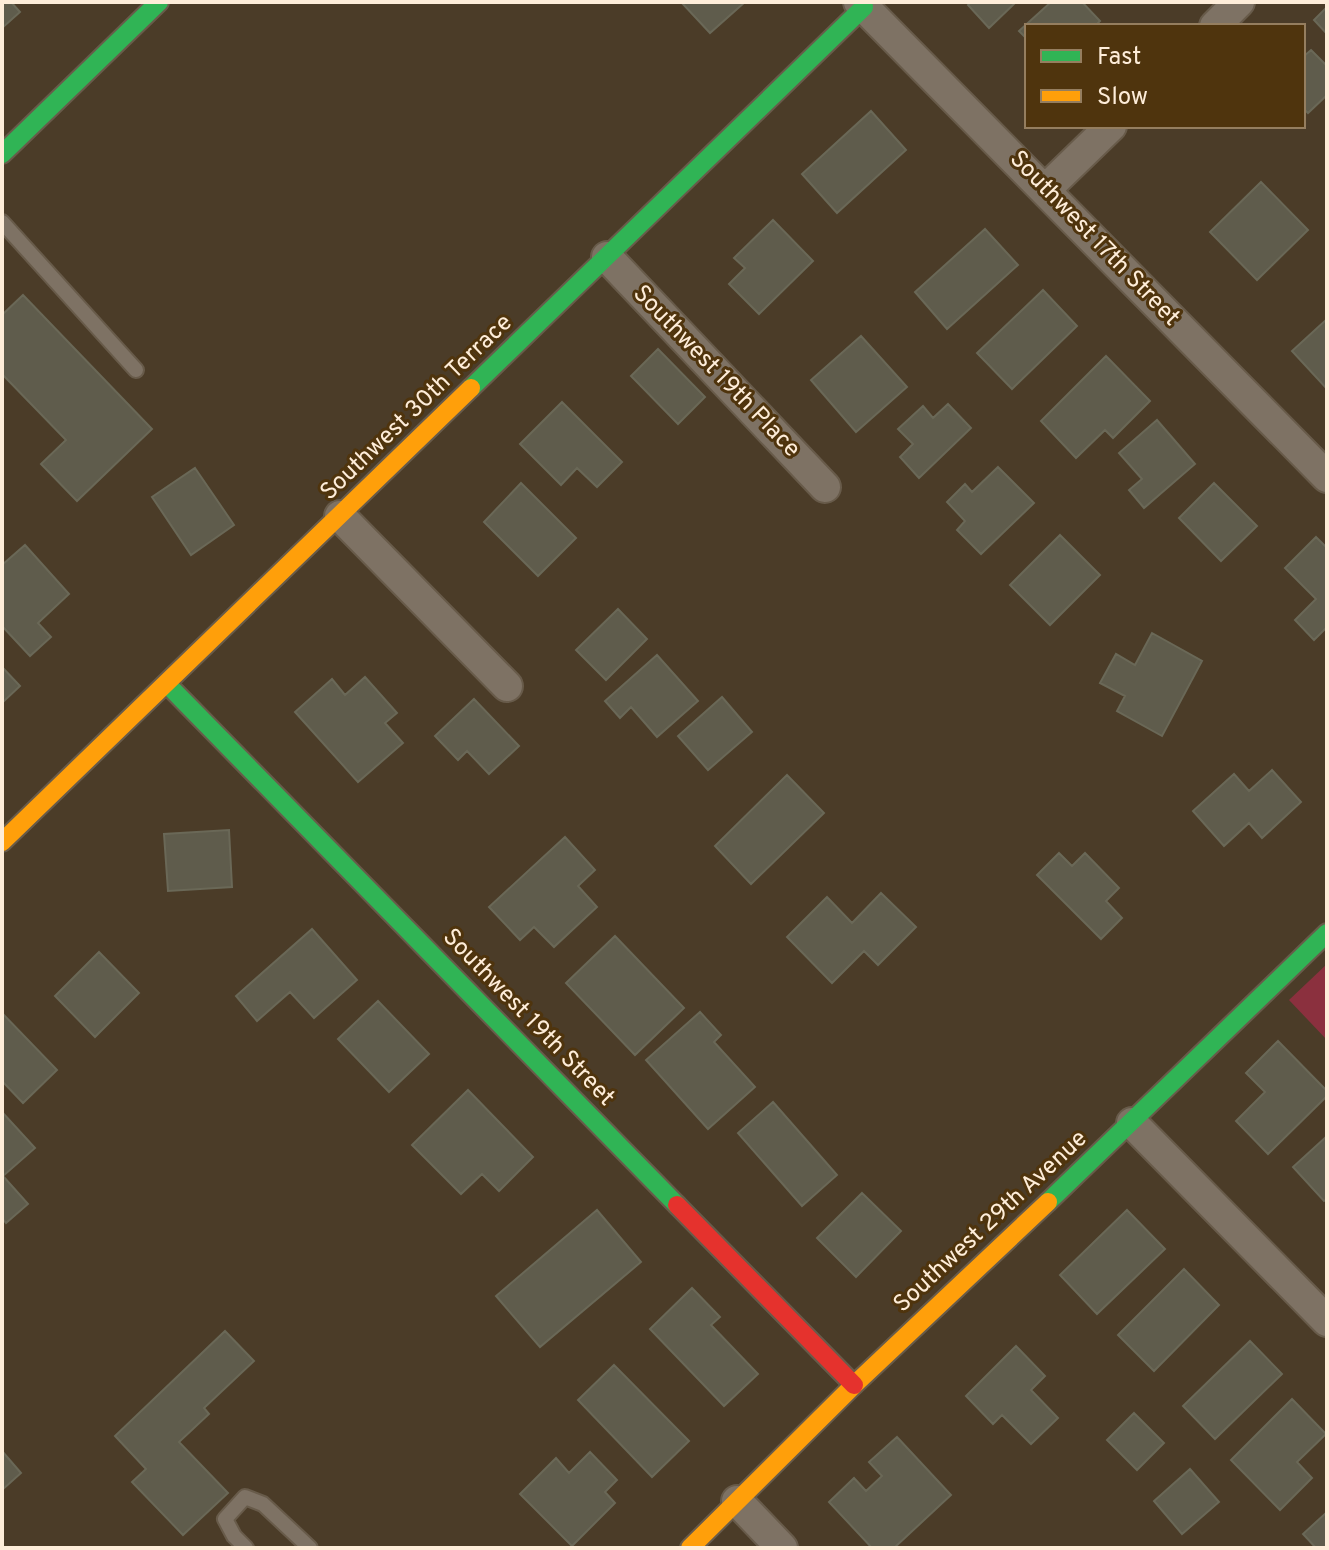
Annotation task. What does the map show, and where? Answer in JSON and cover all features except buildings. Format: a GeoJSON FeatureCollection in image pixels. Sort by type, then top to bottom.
{"type":"FeatureCollection","features":[{"type":"Feature","properties":{"kind":"street"},"geometry":{"type":"LineString","coordinates":[[2,154],[159,2]]}},
{"type":"Feature","properties":{"kind":"street"},"geometry":{"type":"LineString","coordinates":[[1217,24],[1239,2]]}},
{"type":"Feature","properties":{"kind":"street","name":"Southwest 17th Street"},"geometry":{"type":"LineString","coordinates":[[862,4],[1327,477]]}},
{"type":"Feature","properties":{"kind":"street","name":"Southwest 30th Terrace"},"geometry":{"type":"LineString","coordinates":[[2,842],[607,257],[862,4]]}},
{"type":"Feature","properties":{"kind":"street"},"geometry":{"type":"LineString","coordinates":[[1046,189],[1109,128]]}},
{"type":"Feature","properties":{"kind":"street","name":"Southwest 19th Place"},"geometry":{"type":"LineString","coordinates":[[607,257],[825,487]]}},
{"type":"Feature","properties":{"kind":"street"},"geometry":{"type":"LineString","coordinates":[[340,516],[507,686]]}},
{"type":"Feature","properties":{"kind":"street","name":"Southwest 19th Street"},"geometry":{"type":"LineString","coordinates":[[167,684],[854,1385]]}},
{"type":"Feature","properties":{"kind":"street","name":"Southwest 29th Avenue"},"geometry":{"type":"LineString","coordinates":[[690,1548],[854,1385],[1132,1123],[1327,933]]}},
{"type":"Feature","properties":{"kind":"street"},"geometry":{"type":"LineString","coordinates":[[1132,1123],[1327,1321]]}},
{"type":"Feature","properties":{"kind":"street"},"geometry":{"type":"LineString","coordinates":[[737,1501],[782,1548]]}},
{"type":"Feature","properties":{"kind":"lane"},"geometry":{"type":"LineString","coordinates":[[2,222],[136,370]]}},
{"type":"Feature","properties":{"kind":"lane"},"geometry":{"type":"LineString","coordinates":[[246,1548],[234,1536],[225,1519],[245,1497],[263,1504],[310,1548]]}},
{"type":"Feature","properties":{"kind":"shaded area"},"geometry":{"type":"Polygon","coordinates":[[[1327,964],[1327,1040],[1289,1000],[1327,964]]]}},
{"type":"Feature","properties":{"kind":"traffic: fast"},"geometry":{"type":"LineString","coordinates":[[2,154],[159,2]]}},
{"type":"Feature","properties":{"kind":"traffic: fast"},"geometry":{"type":"LineString","coordinates":[[471,388],[864,7]]}},
{"type":"Feature","properties":{"kind":"traffic: fast"},"geometry":{"type":"LineString","coordinates":[[167,684],[677,1205]]}},
{"type":"Feature","properties":{"kind":"traffic: fast"},"geometry":{"type":"LineString","coordinates":[[1048,1202],[1327,933]]}},
{"type":"Feature","properties":{"kind":"traffic: slow"},"geometry":{"type":"LineString","coordinates":[[2,842],[471,388]]}},
{"type":"Feature","properties":{"kind":"traffic: slow"},"geometry":{"type":"LineString","coordinates":[[690,1548],[854,1385],[1048,1202]]}},
{"type":"Feature","properties":{"kind":"traffic: jam"},"geometry":{"type":"LineString","coordinates":[[677,1205],[854,1385]]}}]}
